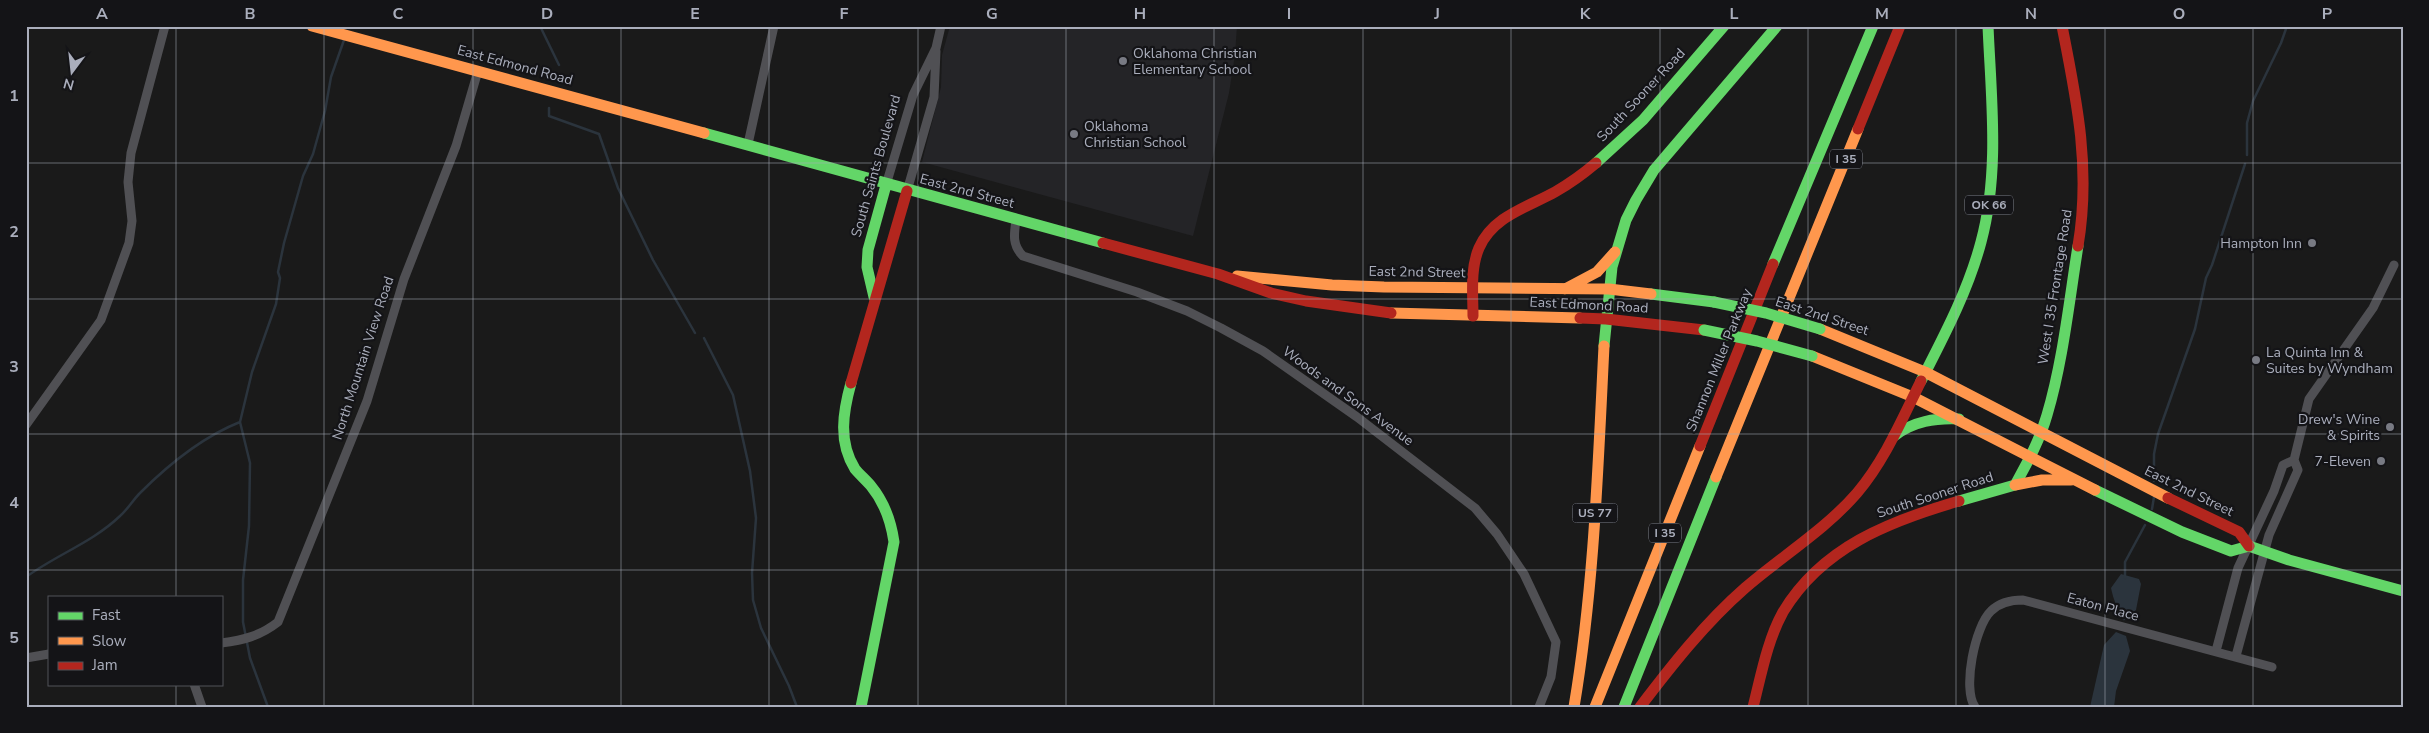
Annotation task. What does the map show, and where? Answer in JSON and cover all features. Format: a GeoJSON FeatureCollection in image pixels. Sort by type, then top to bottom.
{"type":"FeatureCollection","features":[{"type":"Feature","properties":{"kind":"main road","name":"East Edmond Road"},"geometry":{"type":"LineString","coordinates":[[312,26],[711,133]]}},
{"type":"Feature","properties":{"kind":"main road","name":"South Sooner Road"},"geometry":{"type":"LineString","coordinates":[[1473,316],[1474,265],[1484,240],[1496,224],[1564,186],[1624,140],[1724,26]]}},
{"type":"Feature","properties":{"kind":"main road"},"geometry":{"type":"LineString","coordinates":[[1609,289],[1617,250],[1626,220],[1654,170],[1777,26]]}},
{"type":"Feature","properties":{"kind":"main road","name":"Shannon Miller Parkway"},"geometry":{"type":"LineString","coordinates":[[1595,707],[1766,282],[1873,26]]}},
{"type":"Feature","properties":{"kind":"main road","name":"I 35"},"geometry":{"type":"LineString","coordinates":[[1624,707],[1900,26]]}},
{"type":"Feature","properties":{"kind":"main road","name":"OK 66"},"geometry":{"type":"LineString","coordinates":[[1913,396],[1973,271],[1985,226],[1991,170],[1988,26]]}},
{"type":"Feature","properties":{"kind":"main road","name":"West I 35 Frontage Road"},"geometry":{"type":"LineString","coordinates":[[2030,457],[2047,416],[2061,352],[2079,252],[2084,201],[2080,118],[2062,26]]}},
{"type":"Feature","properties":{"kind":"main road","name":"East 2nd Street"},"geometry":{"type":"LineString","coordinates":[[711,133],[907,191],[1218,274],[1271,294],[1393,313],[1473,316]]}},
{"type":"Feature","properties":{"kind":"main road","name":"South Saints Boulevard"},"geometry":{"type":"LineString","coordinates":[[874,297],[867,267],[868,250],[886,185]]}},
{"type":"Feature","properties":{"kind":"main road","name":"South Saints Boulevard"},"geometry":{"type":"LineString","coordinates":[[861,707],[894,542],[893,528],[884,503],[856,470],[848,456],[842,428],[843,411],[874,297],[886,266],[907,191]]}},
{"type":"Feature","properties":{"kind":"main road"},"geometry":{"type":"LineString","coordinates":[[1565,290],[1597,272],[1617,250]]}},
{"type":"Feature","properties":{"kind":"main road","name":"East 2nd Street"},"geometry":{"type":"LineString","coordinates":[[1218,274],[1332,285],[1565,290],[1609,289],[1714,302],[1766,313],[1820,329],[1926,372],[2239,532],[2249,546],[2264,552],[2403,591]]}},
{"type":"Feature","properties":{"kind":"main road","name":"US 77"},"geometry":{"type":"LineString","coordinates":[[1574,707],[1585,642],[1591,581],[1609,289]]}},
{"type":"Feature","properties":{"kind":"main road","name":"East Edmond Road"},"geometry":{"type":"LineString","coordinates":[[1473,316],[1606,319],[1704,330]]}},
{"type":"Feature","properties":{"kind":"main road","name":"East 2nd Street"},"geometry":{"type":"LineString","coordinates":[[1704,330],[1757,341],[1812,356],[1913,396],[2133,510],[2231,551],[2249,546]]}},
{"type":"Feature","properties":{"kind":"main road"},"geometry":{"type":"LineString","coordinates":[[1640,707],[1678,658],[1744,589],[1838,513],[1858,492],[1892,438],[1913,396]]}},
{"type":"Feature","properties":{"kind":"main road"},"geometry":{"type":"LineString","coordinates":[[1892,438],[1901,430],[1926,420],[1959,419]]}},
{"type":"Feature","properties":{"kind":"main road","name":"South Sooner Road"},"geometry":{"type":"LineString","coordinates":[[1753,706],[1773,636],[1784,613],[1800,587],[1839,550],[1887,524],[2015,485],[2030,457]]}},
{"type":"Feature","properties":{"kind":"main road"},"geometry":{"type":"LineString","coordinates":[[2015,485],[2042,480],[2075,480]]}},
{"type":"Feature","properties":{"kind":"street"},"geometry":{"type":"LineString","coordinates":[[26,425],[101,320],[129,243],[132,221],[128,182],[131,153],[165,26]]}},
{"type":"Feature","properties":{"kind":"street"},"geometry":{"type":"LineString","coordinates":[[748,144],[774,26]]}},
{"type":"Feature","properties":{"kind":"street","name":"South Saints Boulevard"},"geometry":{"type":"LineString","coordinates":[[907,191],[934,97],[936,48],[941,26]]}},
{"type":"Feature","properties":{"kind":"street","name":"South Saints Boulevard"},"geometry":{"type":"LineString","coordinates":[[886,185],[913,95],[936,48]]}},
{"type":"Feature","properties":{"kind":"street","name":"North Mountain View Road"},"geometry":{"type":"LineString","coordinates":[[222,644],[247,640],[263,633],[278,622],[367,401],[404,279],[456,146],[478,71]]}},
{"type":"Feature","properties":{"kind":"street","name":"Woods and Sons Avenue"},"geometry":{"type":"LineString","coordinates":[[1016,220],[1014,237],[1016,249],[1023,256],[1137,292],[1188,311],[1263,351],[1358,417],[1475,508],[1497,534],[1524,574],[1556,642],[1551,677],[1539,707]]}},
{"type":"Feature","properties":{"kind":"street"},"geometry":{"type":"LineString","coordinates":[[2236,656],[2269,535],[2298,470],[2294,460],[2309,399],[2373,308],[2394,265]]}},
{"type":"Feature","properties":{"kind":"street"},"geometry":{"type":"LineString","coordinates":[[2216,650],[2238,568],[2283,466],[2294,460]]}},
{"type":"Feature","properties":{"kind":"street","name":"Eaton Place"},"geometry":{"type":"LineString","coordinates":[[1975,707],[1969,690],[1970,671],[1984,619],[1998,605],[2013,600],[2023,600],[2216,650],[2272,667]]}},
{"type":"Feature","properties":{"kind":"street"},"geometry":{"type":"LineString","coordinates":[[26,658],[48,654]]}},
{"type":"Feature","properties":{"kind":"street"},"geometry":{"type":"LineString","coordinates":[[195,686],[202,707]]}},
{"type":"Feature","properties":{"kind":"shaded area","name":"Oklahoma Christian School"},"geometry":{"type":"Polygon","coordinates":[[[950,26],[1237,26],[1229,93],[1193,236],[922,162],[941,87],[942,55],[950,26]]]}},
{"type":"Feature","properties":{"kind":"shaded area"},"geometry":{"type":"Polygon","coordinates":[[[2121,574],[2139,579],[2141,584],[2136,610],[2131,614],[2119,609],[2112,593],[2111,588],[2121,574]]]}},
{"type":"Feature","properties":{"kind":"shaded area"},"geometry":{"type":"Polygon","coordinates":[[[2116,632],[2126,636],[2130,651],[2116,691],[2114,707],[2090,707],[2104,645],[2116,632]]]}},
{"type":"Feature","properties":{"kind":"waterway"},"geometry":{"type":"LineString","coordinates":[[540,26],[559,65]]}},
{"type":"Feature","properties":{"kind":"waterway"},"geometry":{"type":"LineString","coordinates":[[2247,155],[2247,123],[2253,101],[2281,43],[2287,26]]}},
{"type":"Feature","properties":{"kind":"waterway"},"geometry":{"type":"LineString","coordinates":[[268,707],[250,658],[243,622],[243,580],[249,526],[250,463],[240,422],[252,372],[276,304],[280,278],[278,272],[284,243],[303,176],[313,154],[325,111],[331,77],[344,40]]}},
{"type":"Feature","properties":{"kind":"waterway"},"geometry":{"type":"LineString","coordinates":[[549,108],[549,116],[599,134],[618,188],[653,260],[695,333]]}},
{"type":"Feature","properties":{"kind":"waterway"},"geometry":{"type":"LineString","coordinates":[[2154,481],[2154,454],[2158,434],[2195,329],[2206,278],[2245,164]]}},
{"type":"Feature","properties":{"kind":"waterway"},"geometry":{"type":"LineString","coordinates":[[704,338],[733,395],[750,471],[756,518],[752,573],[753,600],[761,628],[797,707]]}},
{"type":"Feature","properties":{"kind":"waterway"},"geometry":{"type":"LineString","coordinates":[[26,577],[109,525],[163,472],[199,443],[240,422]]}},
{"type":"Feature","properties":{"kind":"waterway"},"geometry":{"type":"LineString","coordinates":[[2152,509],[2154,497]]}},
{"type":"Feature","properties":{"kind":"waterway"},"geometry":{"type":"LineString","coordinates":[[2125,578],[2125,562],[2145,525]]}},
{"type":"Feature","properties":{"kind":"waterway"},"geometry":{"type":"LineString","coordinates":[[2124,619],[2126,611]]}},
{"type":"Feature","properties":{"kind":"traffic: fast"},"geometry":{"type":"LineString","coordinates":[[1596,163],[1643,120],[1724,26]]}},
{"type":"Feature","properties":{"kind":"traffic: fast"},"geometry":{"type":"LineString","coordinates":[[1604,346],[1612,267],[1626,220],[1636,200],[1654,170],[1777,26]]}},
{"type":"Feature","properties":{"kind":"traffic: fast"},"geometry":{"type":"LineString","coordinates":[[1773,264],[1873,26]]}},
{"type":"Feature","properties":{"kind":"traffic: fast"},"geometry":{"type":"LineString","coordinates":[[1921,381],[1955,313],[1976,260],[1987,216],[1991,189],[1993,134],[1988,26]]}},
{"type":"Feature","properties":{"kind":"traffic: fast"},"geometry":{"type":"LineString","coordinates":[[704,133],[1103,243]]}},
{"type":"Feature","properties":{"kind":"traffic: fast"},"geometry":{"type":"LineString","coordinates":[[874,297],[867,267],[868,250],[886,185]]}},
{"type":"Feature","properties":{"kind":"traffic: fast"},"geometry":{"type":"LineString","coordinates":[[1959,501],[2015,485],[2033,451],[2053,395],[2078,246]]}},
{"type":"Feature","properties":{"kind":"traffic: fast"},"geometry":{"type":"LineString","coordinates":[[1651,294],[1714,302]]}},
{"type":"Feature","properties":{"kind":"traffic: fast"},"geometry":{"type":"LineString","coordinates":[[1714,302],[1766,313],[1820,329]]}},
{"type":"Feature","properties":{"kind":"traffic: fast"},"geometry":{"type":"LineString","coordinates":[[1704,330],[1757,341],[1812,356]]}},
{"type":"Feature","properties":{"kind":"traffic: fast"},"geometry":{"type":"LineString","coordinates":[[851,383],[844,416],[846,448],[855,469],[876,492],[884,506],[894,542],[861,707]]}},
{"type":"Feature","properties":{"kind":"traffic: fast"},"geometry":{"type":"LineString","coordinates":[[1894,436],[1917,424],[1942,419],[1959,419]]}},
{"type":"Feature","properties":{"kind":"traffic: fast"},"geometry":{"type":"LineString","coordinates":[[1624,707],[1716,477]]}},
{"type":"Feature","properties":{"kind":"traffic: fast"},"geometry":{"type":"LineString","coordinates":[[2095,490],[2182,532],[2231,551],[2249,546],[2289,560],[2403,591]]}},
{"type":"Feature","properties":{"kind":"traffic: slow"},"geometry":{"type":"LineString","coordinates":[[312,26],[704,133]]}},
{"type":"Feature","properties":{"kind":"traffic: slow"},"geometry":{"type":"LineString","coordinates":[[1716,477],[1858,129]]}},
{"type":"Feature","properties":{"kind":"traffic: slow"},"geometry":{"type":"LineString","coordinates":[[1565,289],[1597,272],[1615,252]]}},
{"type":"Feature","properties":{"kind":"traffic: slow"},"geometry":{"type":"LineString","coordinates":[[1237,276],[1332,285],[1609,289],[1651,294]]}},
{"type":"Feature","properties":{"kind":"traffic: slow"},"geometry":{"type":"LineString","coordinates":[[1391,313],[1580,318]]}},
{"type":"Feature","properties":{"kind":"traffic: slow"},"geometry":{"type":"LineString","coordinates":[[1820,329],[1925,372],[2168,498]]}},
{"type":"Feature","properties":{"kind":"traffic: slow"},"geometry":{"type":"LineString","coordinates":[[1574,707],[1591,572],[1604,346]]}},
{"type":"Feature","properties":{"kind":"traffic: slow"},"geometry":{"type":"LineString","coordinates":[[1812,356],[1913,397],[2095,490]]}},
{"type":"Feature","properties":{"kind":"traffic: slow"},"geometry":{"type":"LineString","coordinates":[[1595,707],[1700,446]]}},
{"type":"Feature","properties":{"kind":"traffic: slow"},"geometry":{"type":"LineString","coordinates":[[2015,485],[2042,480],[2071,480]]}},
{"type":"Feature","properties":{"kind":"traffic: jam"},"geometry":{"type":"LineString","coordinates":[[1858,129],[1900,26]]}},
{"type":"Feature","properties":{"kind":"traffic: jam"},"geometry":{"type":"LineString","coordinates":[[2062,26],[2073,81],[2083,162],[2082,218],[2078,246]]}},
{"type":"Feature","properties":{"kind":"traffic: jam"},"geometry":{"type":"LineString","coordinates":[[1473,316],[1474,264],[1485,237],[1502,220],[1560,189],[1596,163]]}},
{"type":"Feature","properties":{"kind":"traffic: jam"},"geometry":{"type":"LineString","coordinates":[[851,383],[907,191]]}},
{"type":"Feature","properties":{"kind":"traffic: jam"},"geometry":{"type":"LineString","coordinates":[[1103,243],[1218,274],[1271,293],[1306,301],[1391,313]]}},
{"type":"Feature","properties":{"kind":"traffic: jam"},"geometry":{"type":"LineString","coordinates":[[1700,446],[1773,264]]}},
{"type":"Feature","properties":{"kind":"traffic: jam"},"geometry":{"type":"LineString","coordinates":[[1580,318],[1606,319],[1704,330]]}},
{"type":"Feature","properties":{"kind":"traffic: jam"},"geometry":{"type":"LineString","coordinates":[[1640,707],[1690,645],[1730,601],[1831,519],[1857,493],[1885,453],[1921,381]]}},
{"type":"Feature","properties":{"kind":"traffic: jam"},"geometry":{"type":"LineString","coordinates":[[2168,498],[2239,532],[2249,546]]}},
{"type":"Feature","properties":{"kind":"traffic: jam"},"geometry":{"type":"LineString","coordinates":[[1753,707],[1765,659],[1777,623],[1799,589],[1817,570],[1838,554],[1883,528],[1959,501]]}},
{"type":"Feature","properties":{"kind":"place","name":"Oklahoma Christian Elementary School"},"geometry":{"type":"Point","coordinates":[1123,61]}},
{"type":"Feature","properties":{"kind":"place","name":"Oklahoma Christian School"},"geometry":{"type":"Point","coordinates":[1074,134]}},
{"type":"Feature","properties":{"kind":"place","name":"Hampton Inn"},"geometry":{"type":"Point","coordinates":[2312,243]}},
{"type":"Feature","properties":{"kind":"place","name":"La Quinta Inn & Suites by Wyndham"},"geometry":{"type":"Point","coordinates":[2256,360]}},
{"type":"Feature","properties":{"kind":"place","name":"Drew's Wine & Spirits"},"geometry":{"type":"Point","coordinates":[2390,427]}},
{"type":"Feature","properties":{"kind":"place","name":"7-Eleven"},"geometry":{"type":"Point","coordinates":[2381,461]}}]}
